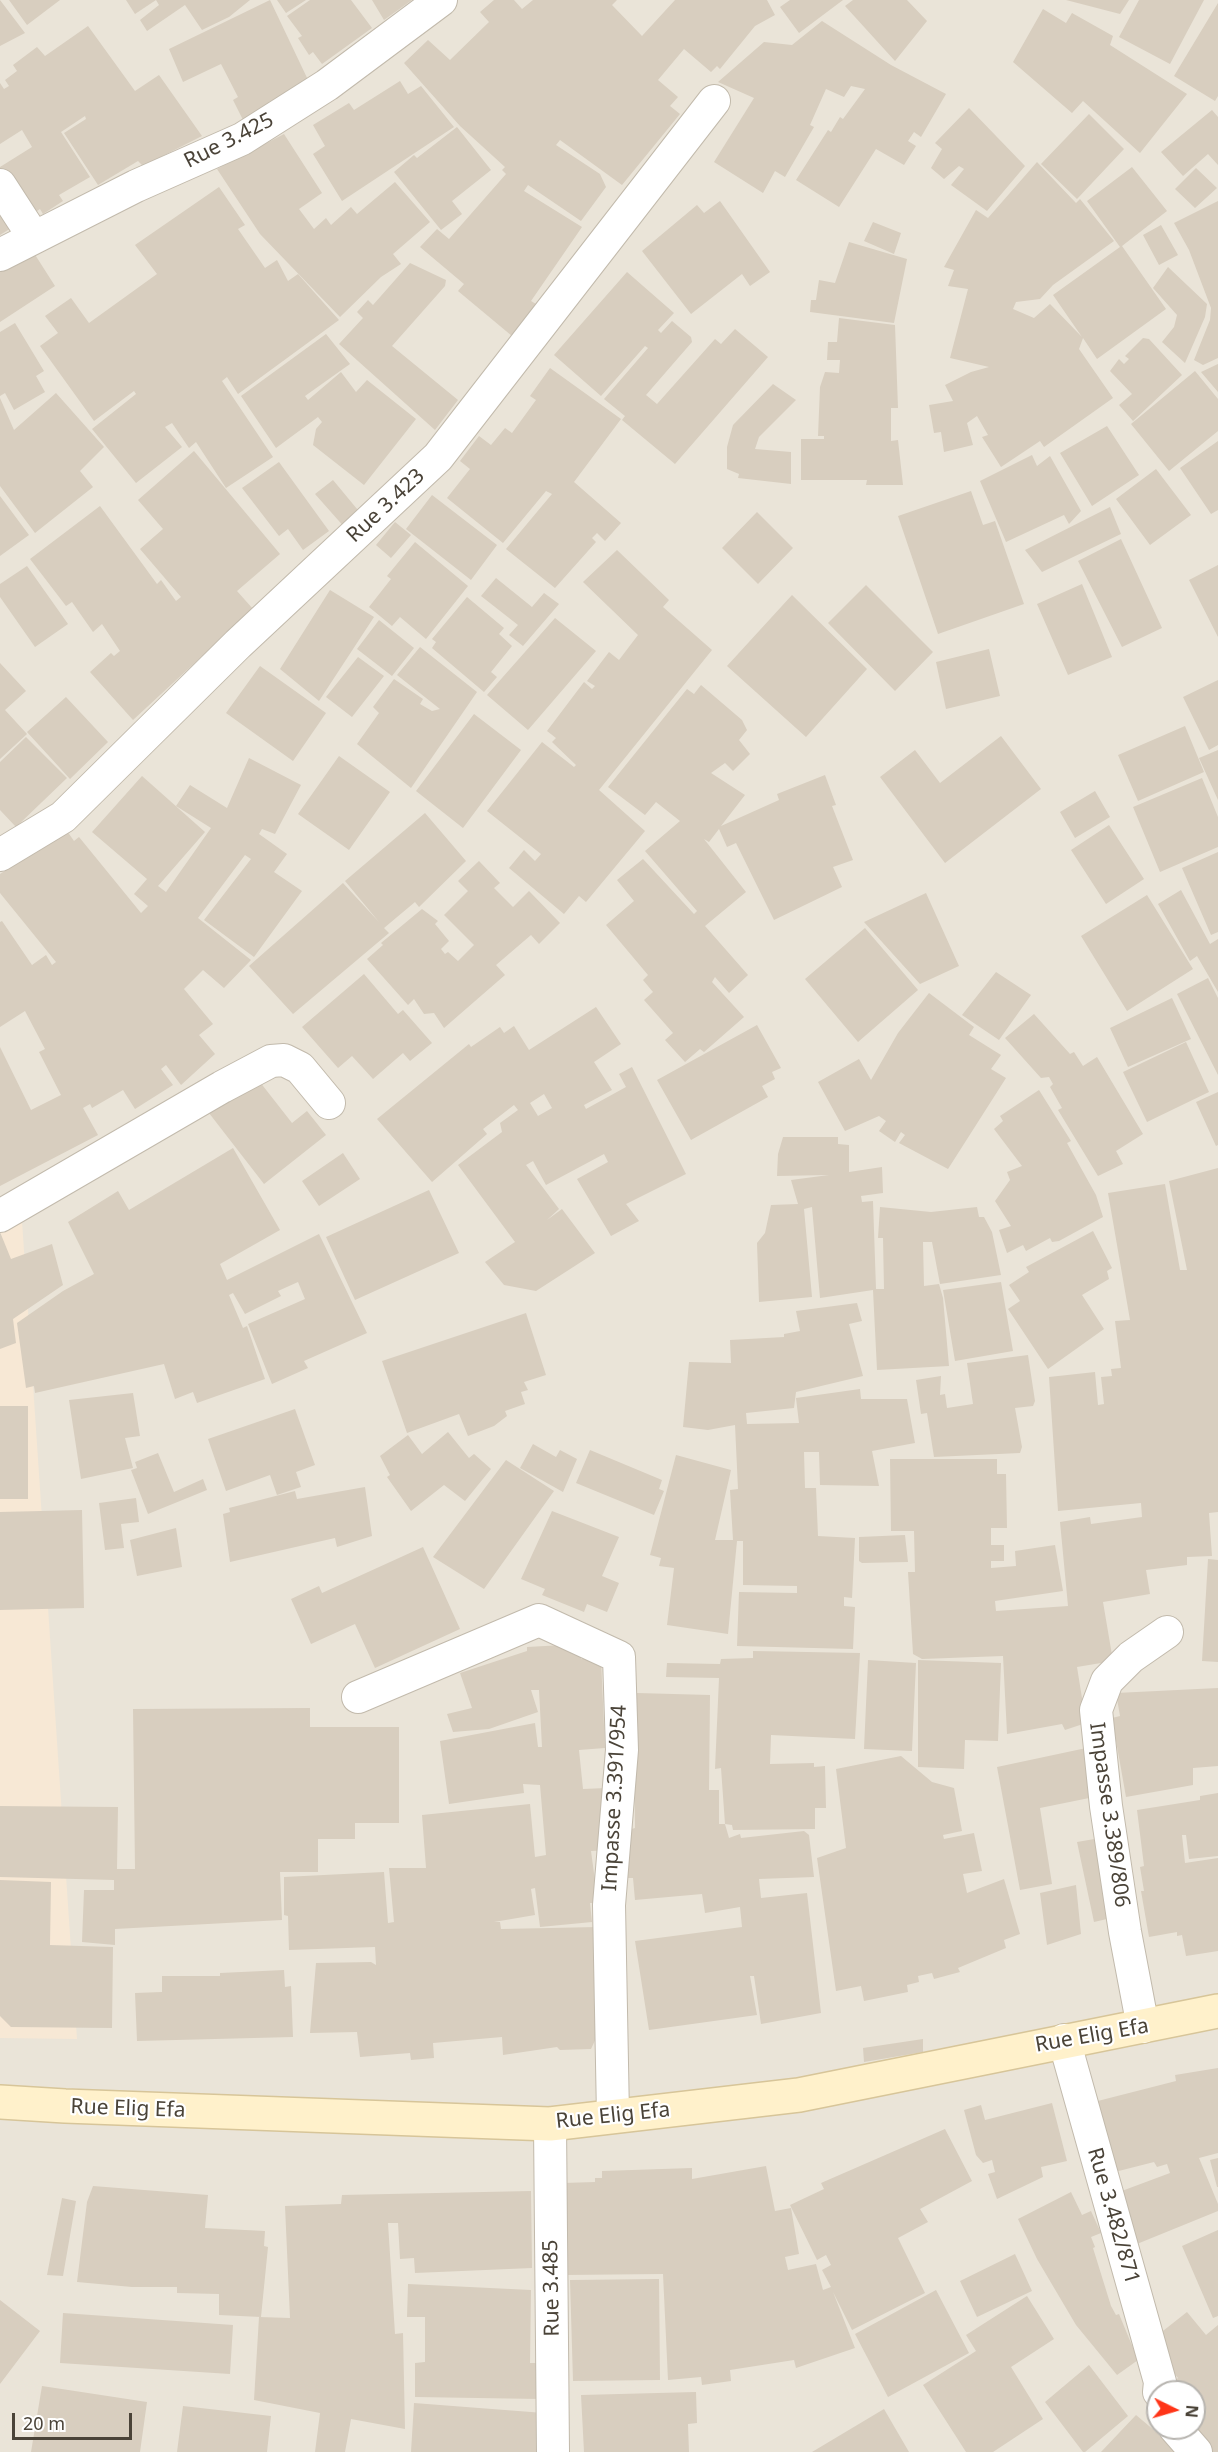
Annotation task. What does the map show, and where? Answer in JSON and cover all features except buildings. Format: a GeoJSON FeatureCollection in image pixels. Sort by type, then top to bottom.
{"type":"FeatureCollection","features":[{"type":"Feature","properties":{"kind":"main road","name":"Rue Elig Efa"},"geometry":{"type":"LineString","coordinates":[[0,2102],[550,2124],[799,2095],[1064,2040],[1143,2027],[1218,2011]]}},
{"type":"Feature","properties":{"kind":"street","name":"Rue 3.425"},"geometry":{"type":"LineString","coordinates":[[0,255],[33,236],[136,186],[242,139],[327,85],[441,0]]}},
{"type":"Feature","properties":{"kind":"street","name":"Rue 3.423"},"geometry":{"type":"LineString","coordinates":[[0,855],[63,817],[238,644],[438,457],[714,101]]}},
{"type":"Feature","properties":{"kind":"street"},"geometry":{"type":"LineString","coordinates":[[0,185],[33,236]]}},
{"type":"Feature","properties":{"kind":"street"},"geometry":{"type":"LineString","coordinates":[[0,1216],[271,1061],[284,1060],[300,1068],[329,1103]]}},
{"type":"Feature","properties":{"kind":"street","name":"Impasse 3.391/954"},"geometry":{"type":"LineString","coordinates":[[358,1697],[540,1620],[619,1657],[622,1750],[609,1905],[613,2116]]}},
{"type":"Feature","properties":{"kind":"street","name":"Impasse 3.389/806"},"geometry":{"type":"LineString","coordinates":[[1143,2027],[1106,1806],[1095,1710],[1107,1681],[1131,1658],[1167,1632]]}},
{"type":"Feature","properties":{"kind":"street","name":"Rue 3.482/871"},"geometry":{"type":"LineString","coordinates":[[1064,2040],[1159,2380]]}},
{"type":"Feature","properties":{"kind":"street","name":"Rue 3.485"},"geometry":{"type":"LineString","coordinates":[[550,2124],[553,2452]]}},
{"type":"Feature","properties":{"kind":"street"},"geometry":{"type":"LineString","coordinates":[[1186,2440],[1196,2452]]}},
{"type":"Feature","properties":{"kind":"shaded area"},"geometry":{"type":"Polygon","coordinates":[[[0,0],[1218,0],[1218,2452],[0,2452],[0,0]]]}},
{"type":"Feature","properties":{"kind":"shaded area"},"geometry":{"type":"Polygon","coordinates":[[[22,1221],[77,2039],[0,2038],[0,1233],[22,1221]]]}}]}
